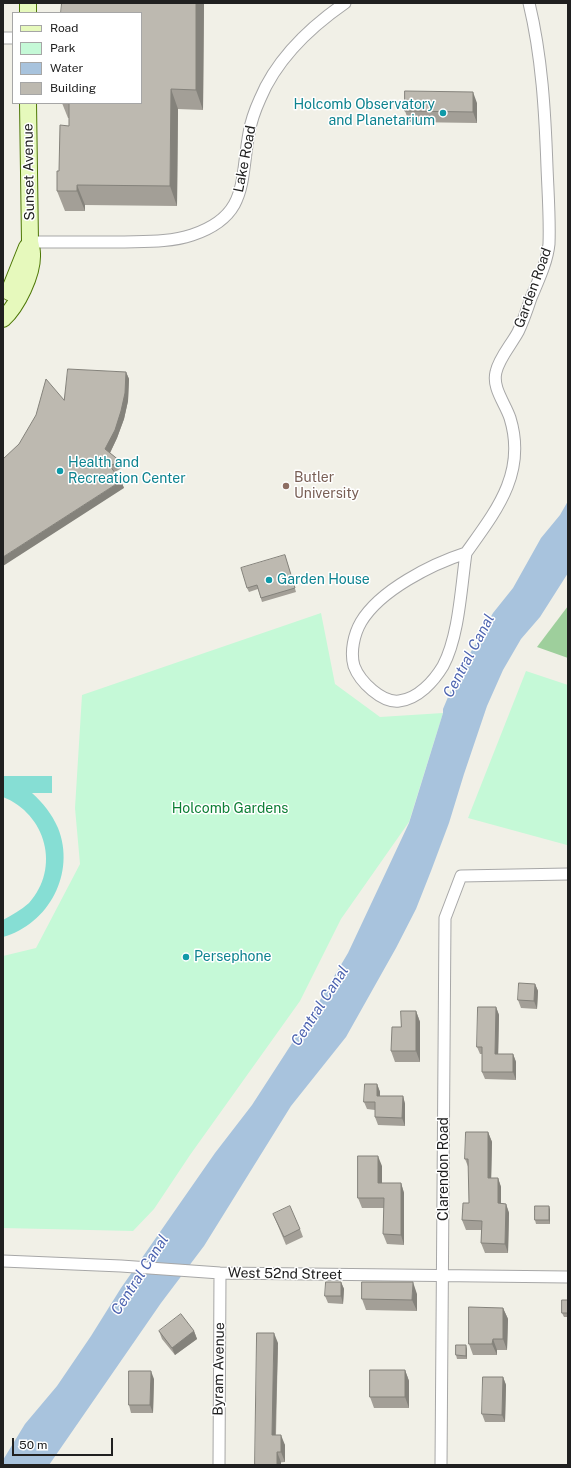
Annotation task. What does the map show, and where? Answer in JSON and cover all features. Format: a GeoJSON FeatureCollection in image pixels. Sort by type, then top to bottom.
{"type":"FeatureCollection","features":[{"type":"Feature","properties":{"kind":"street","name":"Lake Road"},"geometry":{"type":"LineString","coordinates":[[30,242],[170,240],[203,231],[220,221],[232,208],[240,193],[251,124],[261,96],[275,70],[294,45],[345,3]]}},
{"type":"Feature","properties":{"kind":"street","name":"Garden Road"},"geometry":{"type":"LineString","coordinates":[[466,553],[448,559],[403,583],[377,602],[361,622],[354,640],[354,666],[365,683],[381,697],[396,701],[411,698],[421,692],[442,668],[454,638],[466,553],[503,498],[511,475],[514,450],[513,433],[508,413],[497,388],[497,368],[519,331],[546,261],[549,244],[546,135],[542,83],[536,37],[529,3]]}},
{"type":"Feature","properties":{"kind":"street","name":"Sunset Avenue"},"geometry":{"type":"LineString","coordinates":[[3,319],[18,300],[30,272],[33,253],[30,242],[28,104]]}},
{"type":"Feature","properties":{"kind":"street","name":"Sunset Avenue"},"geometry":{"type":"LineString","coordinates":[[3,302],[9,293],[30,242]]}},
{"type":"Feature","properties":{"kind":"street","name":"Clarendon Road"},"geometry":{"type":"LineString","coordinates":[[441,1465],[445,918],[461,876],[568,874]]}},
{"type":"Feature","properties":{"kind":"street","name":"West 52nd Street"},"geometry":{"type":"LineString","coordinates":[[3,1261],[121,1266],[220,1273],[568,1277]]}},
{"type":"Feature","properties":{"kind":"street","name":"Byram Avenue"},"geometry":{"type":"LineString","coordinates":[[219,1465],[220,1273]]}},
{"type":"Feature","properties":{"kind":"green space"},"geometry":{"type":"Polygon","coordinates":[[[568,606],[568,658],[537,647],[568,606]]]}},
{"type":"Feature","properties":{"kind":"green space","name":"Holcomb Gardens"},"geometry":{"type":"Polygon","coordinates":[[[321,613],[335,684],[380,717],[443,713],[409,822],[341,919],[300,1001],[190,1155],[154,1209],[133,1231],[3,1228],[3,956],[36,948],[80,864],[75,808],[82,695],[321,613]]]}},
{"type":"Feature","properties":{"kind":"green space"},"geometry":{"type":"Polygon","coordinates":[[[526,671],[568,685],[567,845],[468,818],[526,671]]]}},
{"type":"Feature","properties":{"kind":"shaded area"},"geometry":{"type":"Polygon","coordinates":[[[3,776],[52,776],[52,793],[32,793],[47,809],[58,828],[63,845],[63,862],[61,879],[45,909],[34,921],[3,937],[3,920],[29,903],[39,889],[44,874],[46,859],[44,843],[39,829],[30,816],[18,805],[3,797],[3,776]]]}},
{"type":"Feature","properties":{"kind":"water","name":"Central Canal"},"geometry":{"type":"Polygon","coordinates":[[[568,501],[568,573],[540,617],[521,639],[503,670],[487,706],[449,823],[416,909],[346,1037],[291,1106],[204,1246],[161,1303],[49,1465],[3,1465],[3,1460],[25,1424],[57,1386],[121,1288],[215,1153],[252,1105],[320,1000],[348,953],[409,823],[443,709],[456,678],[493,613],[513,588],[541,538],[560,515],[568,501]]]}},
{"type":"Feature","properties":{"kind":"building"},"geometry":{"type":"Polygon","coordinates":[[[62,3],[196,3],[196,90],[171,89],[170,186],[77,185],[77,191],[57,191],[60,125],[69,126],[69,104],[142,104],[142,12],[61,12],[62,3]]]}},
{"type":"Feature","properties":{"kind":"building"},"geometry":{"type":"Polygon","coordinates":[[[405,91],[473,92],[473,112],[405,111],[405,91]]]}},
{"type":"Feature","properties":{"kind":"building","name":"Health and Recreation Center"},"geometry":{"type":"Polygon","coordinates":[[[68,369],[126,372],[125,393],[121,411],[115,430],[105,449],[120,461],[110,466],[121,481],[3,557],[3,459],[19,444],[36,415],[46,379],[64,400],[68,369]]]}},
{"type":"Feature","properties":{"kind":"building","name":"Garden House"},"geometry":{"type":"Polygon","coordinates":[[[285,555],[295,588],[261,598],[257,585],[247,588],[241,568],[285,555]]]}},
{"type":"Feature","properties":{"kind":"building"},"geometry":{"type":"Polygon","coordinates":[[[519,983],[535,984],[534,1001],[518,1000],[519,983]]]}},
{"type":"Feature","properties":{"kind":"building"},"geometry":{"type":"Polygon","coordinates":[[[478,1007],[496,1007],[495,1054],[513,1054],[513,1072],[482,1072],[482,1047],[477,1047],[478,1007]]]}},
{"type":"Feature","properties":{"kind":"building"},"geometry":{"type":"Polygon","coordinates":[[[401,1011],[416,1011],[416,1051],[391,1051],[392,1027],[401,1027],[401,1011]]]}},
{"type":"Feature","properties":{"kind":"building"},"geometry":{"type":"Polygon","coordinates":[[[365,1084],[377,1084],[377,1096],[403,1096],[402,1118],[375,1117],[375,1102],[364,1102],[365,1084]]]}},
{"type":"Feature","properties":{"kind":"building"},"geometry":{"type":"Polygon","coordinates":[[[466,1132],[488,1132],[488,1178],[498,1178],[498,1203],[506,1204],[505,1244],[481,1243],[482,1221],[462,1220],[463,1203],[469,1203],[468,1159],[465,1159],[466,1132]]]}},
{"type":"Feature","properties":{"kind":"building"},"geometry":{"type":"Polygon","coordinates":[[[358,1156],[378,1156],[378,1183],[401,1183],[401,1235],[383,1234],[384,1198],[358,1198],[358,1156]]]}},
{"type":"Feature","properties":{"kind":"building"},"geometry":{"type":"Polygon","coordinates":[[[290,1206],[300,1229],[284,1237],[273,1214],[290,1206]]]}},
{"type":"Feature","properties":{"kind":"building"},"geometry":{"type":"Polygon","coordinates":[[[535,1206],[549,1206],[549,1220],[535,1220],[535,1206]]]}},
{"type":"Feature","properties":{"kind":"building"},"geometry":{"type":"Polygon","coordinates":[[[326,1282],[341,1282],[341,1296],[325,1296],[326,1282]]]}},
{"type":"Feature","properties":{"kind":"building"},"geometry":{"type":"Polygon","coordinates":[[[362,1282],[413,1282],[412,1300],[362,1299],[362,1282]]]}},
{"type":"Feature","properties":{"kind":"building"},"geometry":{"type":"Polygon","coordinates":[[[562,1300],[568,1300],[568,1313],[562,1313],[562,1300]]]}},
{"type":"Feature","properties":{"kind":"building"},"geometry":{"type":"Polygon","coordinates":[[[469,1307],[503,1308],[503,1339],[493,1339],[492,1344],[469,1344],[469,1307]]]}},
{"type":"Feature","properties":{"kind":"building"},"geometry":{"type":"Polygon","coordinates":[[[181,1314],[194,1331],[172,1348],[159,1331],[181,1314]]]}},
{"type":"Feature","properties":{"kind":"building"},"geometry":{"type":"Polygon","coordinates":[[[257,1333],[274,1333],[272,1435],[281,1435],[281,1452],[277,1452],[277,1465],[255,1465],[257,1333]]]}},
{"type":"Feature","properties":{"kind":"building"},"geometry":{"type":"Polygon","coordinates":[[[456,1345],[466,1345],[466,1356],[456,1355],[456,1345]]]}},
{"type":"Feature","properties":{"kind":"building"},"geometry":{"type":"Polygon","coordinates":[[[370,1370],[405,1370],[405,1397],[370,1397],[370,1370]]]}},
{"type":"Feature","properties":{"kind":"building"},"geometry":{"type":"Polygon","coordinates":[[[129,1371],[151,1371],[150,1405],[129,1405],[129,1371]]]}},
{"type":"Feature","properties":{"kind":"building"},"geometry":{"type":"Polygon","coordinates":[[[483,1377],[503,1377],[502,1415],[482,1414],[483,1377]]]}},
{"type":"Feature","properties":{"kind":"place","name":"Holcomb Observatory and Planetarium"},"geometry":{"type":"Point","coordinates":[443,113]}},
{"type":"Feature","properties":{"kind":"place","name":"Health and Recreation Center"},"geometry":{"type":"Point","coordinates":[60,471]}},
{"type":"Feature","properties":{"kind":"place","name":"Butler University"},"geometry":{"type":"Point","coordinates":[286,486]}},
{"type":"Feature","properties":{"kind":"place","name":"Garden House"},"geometry":{"type":"Point","coordinates":[269,580]}},
{"type":"Feature","properties":{"kind":"place","name":"Persephone"},"geometry":{"type":"Point","coordinates":[186,957]}}]}
